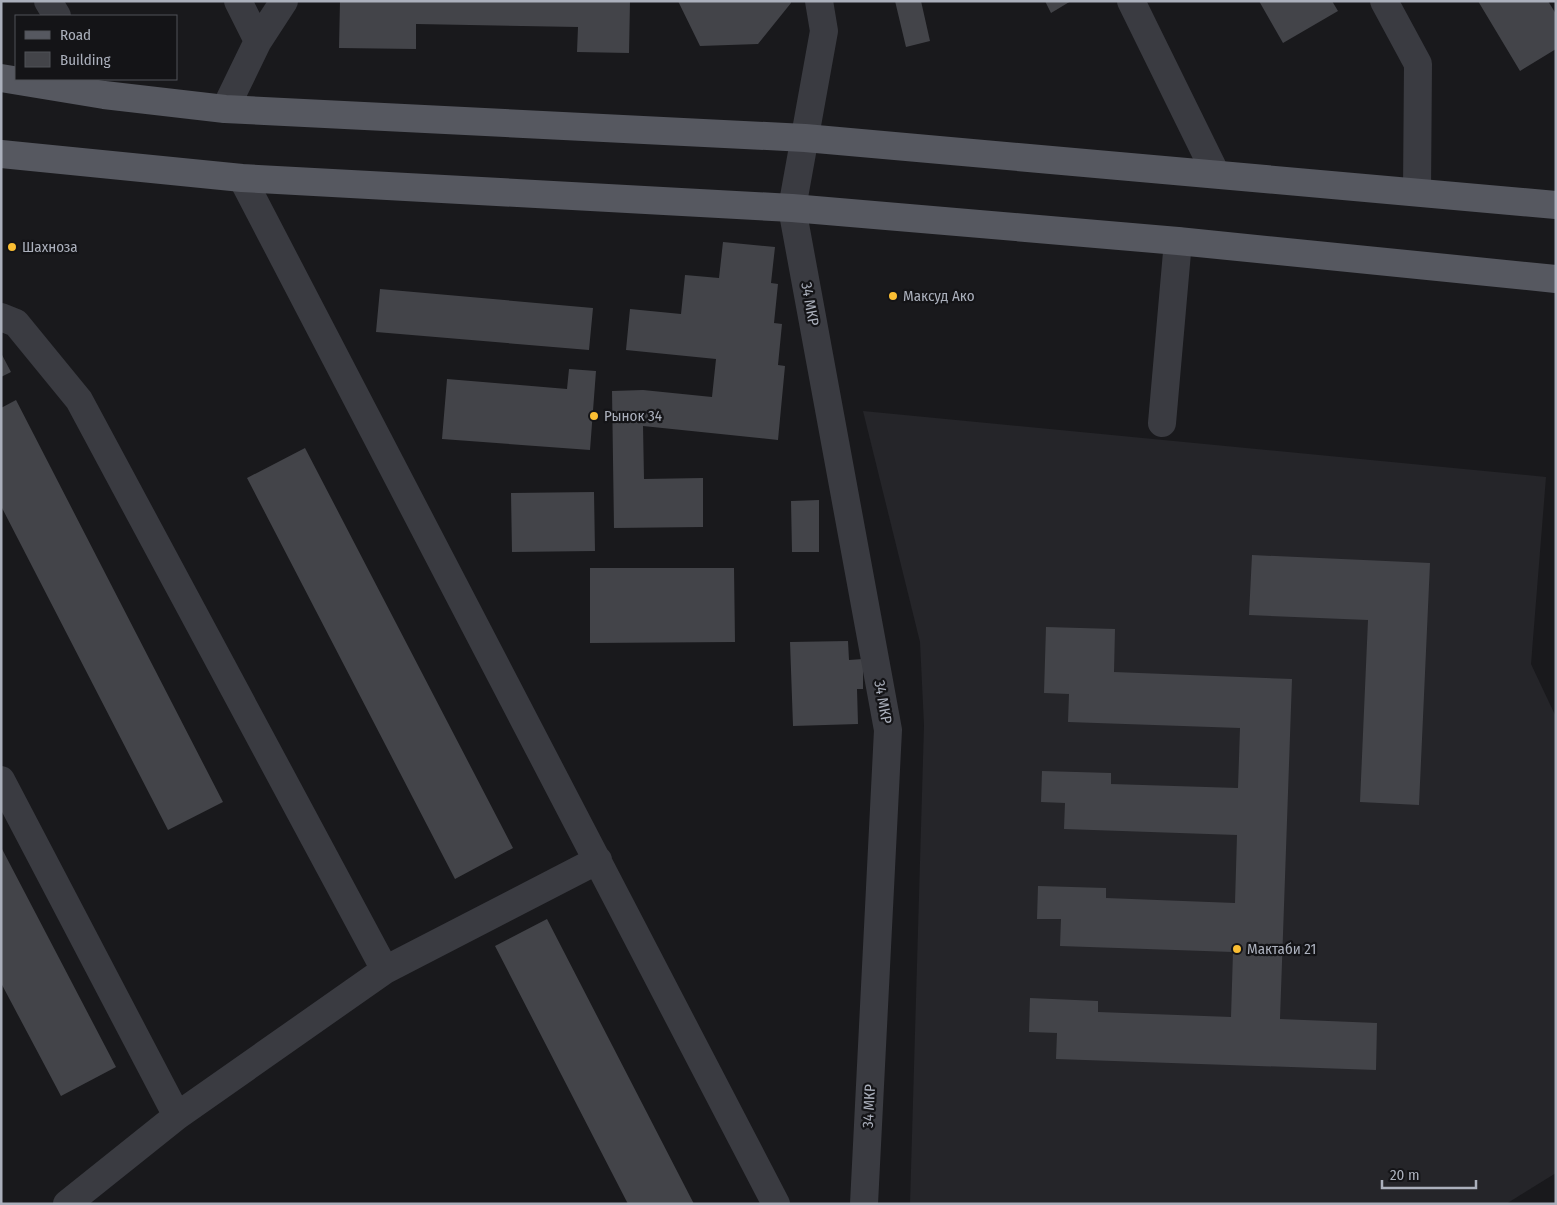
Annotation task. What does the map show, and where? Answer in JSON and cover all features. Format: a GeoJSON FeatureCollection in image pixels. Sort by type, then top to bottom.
{"type":"FeatureCollection","features":[{"type":"Feature","properties":{"kind":"main road"},"geometry":{"type":"LineString","coordinates":[[1,78],[15,79]]}},
{"type":"Feature","properties":{"kind":"main road"},"geometry":{"type":"LineString","coordinates":[[23,80],[99,87],[225,109],[805,138],[1417,191],[1556,205]]}},
{"type":"Feature","properties":{"kind":"main road"},"geometry":{"type":"LineString","coordinates":[[1,154],[242,178],[792,208],[1178,241],[1556,279]]}},
{"type":"Feature","properties":{"kind":"street"},"geometry":{"type":"LineString","coordinates":[[48,1],[56,15]]}},
{"type":"Feature","properties":{"kind":"street"},"geometry":{"type":"LineString","coordinates":[[238,1],[258,41]]}},
{"type":"Feature","properties":{"kind":"street"},"geometry":{"type":"LineString","coordinates":[[225,109],[258,41],[284,1]]}},
{"type":"Feature","properties":{"kind":"street"},"geometry":{"type":"LineString","coordinates":[[792,208],[824,31],[819,1]]}},
{"type":"Feature","properties":{"kind":"street"},"geometry":{"type":"LineString","coordinates":[[1131,1],[1216,174]]}},
{"type":"Feature","properties":{"kind":"street"},"geometry":{"type":"LineString","coordinates":[[1384,1],[1418,64],[1417,191]]}},
{"type":"Feature","properties":{"kind":"street"},"geometry":{"type":"LineString","coordinates":[[242,178],[776,1204]]}},
{"type":"Feature","properties":{"kind":"street","name":"34 МКР"},"geometry":{"type":"LineString","coordinates":[[792,208],[888,730],[864,1204]]}},
{"type":"Feature","properties":{"kind":"street"},"geometry":{"type":"LineString","coordinates":[[1162,424],[1178,241]]}},
{"type":"Feature","properties":{"kind":"street"},"geometry":{"type":"LineString","coordinates":[[1,317],[16,323],[79,400],[385,970]]}},
{"type":"Feature","properties":{"kind":"street"},"geometry":{"type":"LineString","coordinates":[[1,780],[177,1116]]}},
{"type":"Feature","properties":{"kind":"street"},"geometry":{"type":"LineString","coordinates":[[67,1204],[177,1116],[385,970],[598,860]]}},
{"type":"Feature","properties":{"kind":"shaded area","name":"Мактаби 21"},"geometry":{"type":"Polygon","coordinates":[[[863,411],[1546,477],[1531,664],[1556,717],[1556,1173],[1506,1204],[910,1204],[924,725],[920,642],[863,411]]]}},
{"type":"Feature","properties":{"kind":"building"},"geometry":{"type":"Polygon","coordinates":[[[340,1],[630,1],[629,53],[577,52],[578,27],[416,24],[416,49],[339,48],[340,1]]]}},
{"type":"Feature","properties":{"kind":"building"},"geometry":{"type":"Polygon","coordinates":[[[678,1],[791,1],[791,3],[758,44],[700,46],[678,1]]]}},
{"type":"Feature","properties":{"kind":"building"},"geometry":{"type":"Polygon","coordinates":[[[895,1],[921,1],[930,41],[906,47],[895,1]]]}},
{"type":"Feature","properties":{"kind":"building"},"geometry":{"type":"Polygon","coordinates":[[[1045,1],[1071,1],[1051,13],[1045,1]]]}},
{"type":"Feature","properties":{"kind":"building"},"geometry":{"type":"Polygon","coordinates":[[[1259,1],[1332,1],[1338,11],[1283,43],[1259,1]]]}},
{"type":"Feature","properties":{"kind":"building"},"geometry":{"type":"Polygon","coordinates":[[[1478,1],[1548,1],[1556,14],[1556,49],[1520,71],[1478,1]]]}},
{"type":"Feature","properties":{"kind":"building"},"geometry":{"type":"Polygon","coordinates":[[[723,242],[775,247],[771,283],[778,284],[774,323],[782,324],[778,365],[785,366],[778,440],[643,426],[644,479],[703,478],[703,527],[614,528],[612,391],[643,390],[712,397],[716,359],[626,350],[630,309],[681,314],[685,275],[719,278],[723,242]]]}},
{"type":"Feature","properties":{"kind":"building"},"geometry":{"type":"Polygon","coordinates":[[[380,289],[593,308],[589,350],[376,332],[380,289]]]}},
{"type":"Feature","properties":{"kind":"building"},"geometry":{"type":"Polygon","coordinates":[[[1,353],[11,372],[1,377],[1,353]]]}},
{"type":"Feature","properties":{"kind":"building"},"geometry":{"type":"Polygon","coordinates":[[[569,369],[596,371],[590,450],[442,439],[447,379],[567,389],[569,369]]]}},
{"type":"Feature","properties":{"kind":"building"},"geometry":{"type":"Polygon","coordinates":[[[16,400],[223,802],[168,830],[1,506],[1,408],[16,400]]]}},
{"type":"Feature","properties":{"kind":"building"},"geometry":{"type":"Polygon","coordinates":[[[305,448],[513,848],[455,879],[247,478],[305,448]]]}},
{"type":"Feature","properties":{"kind":"building"},"geometry":{"type":"Polygon","coordinates":[[[594,492],[595,551],[512,552],[511,493],[594,492]]]}},
{"type":"Feature","properties":{"kind":"building"},"geometry":{"type":"Polygon","coordinates":[[[819,500],[819,552],[792,552],[791,501],[819,500]]]}},
{"type":"Feature","properties":{"kind":"building"},"geometry":{"type":"Polygon","coordinates":[[[1252,555],[1430,563],[1419,805],[1360,802],[1368,620],[1249,615],[1252,555]]]}},
{"type":"Feature","properties":{"kind":"building"},"geometry":{"type":"Polygon","coordinates":[[[590,568],[734,568],[735,642],[590,643],[590,568]]]}},
{"type":"Feature","properties":{"kind":"building"},"geometry":{"type":"Polygon","coordinates":[[[1046,627],[1115,629],[1114,672],[1292,679],[1280,1019],[1377,1023],[1376,1070],[1056,1059],[1057,1033],[1029,1032],[1030,998],[1098,1001],[1098,1012],[1231,1017],[1233,952],[1060,946],[1061,919],[1037,919],[1038,886],[1106,888],[1106,898],[1235,903],[1237,835],[1064,829],[1065,803],[1041,802],[1042,771],[1111,773],[1111,784],[1238,788],[1240,728],[1068,722],[1069,694],[1044,693],[1046,627]]]}},
{"type":"Feature","properties":{"kind":"building"},"geometry":{"type":"Polygon","coordinates":[[[848,641],[849,660],[863,659],[863,689],[857,689],[858,724],[793,726],[790,642],[848,641]]]}},
{"type":"Feature","properties":{"kind":"building"},"geometry":{"type":"Polygon","coordinates":[[[1,847],[116,1067],[61,1096],[1,983],[1,847]]]}},
{"type":"Feature","properties":{"kind":"building"},"geometry":{"type":"Polygon","coordinates":[[[547,919],[694,1204],[628,1204],[495,946],[547,919]]]}},
{"type":"Feature","properties":{"kind":"place","name":"Шахноза"},"geometry":{"type":"Point","coordinates":[12,247]}},
{"type":"Feature","properties":{"kind":"place","name":"Максуд Ако"},"geometry":{"type":"Point","coordinates":[893,296]}},
{"type":"Feature","properties":{"kind":"place","name":"Рынок 34"},"geometry":{"type":"Point","coordinates":[594,416]}},
{"type":"Feature","properties":{"kind":"place","name":"Мактаби 21"},"geometry":{"type":"Point","coordinates":[1237,949]}}]}
